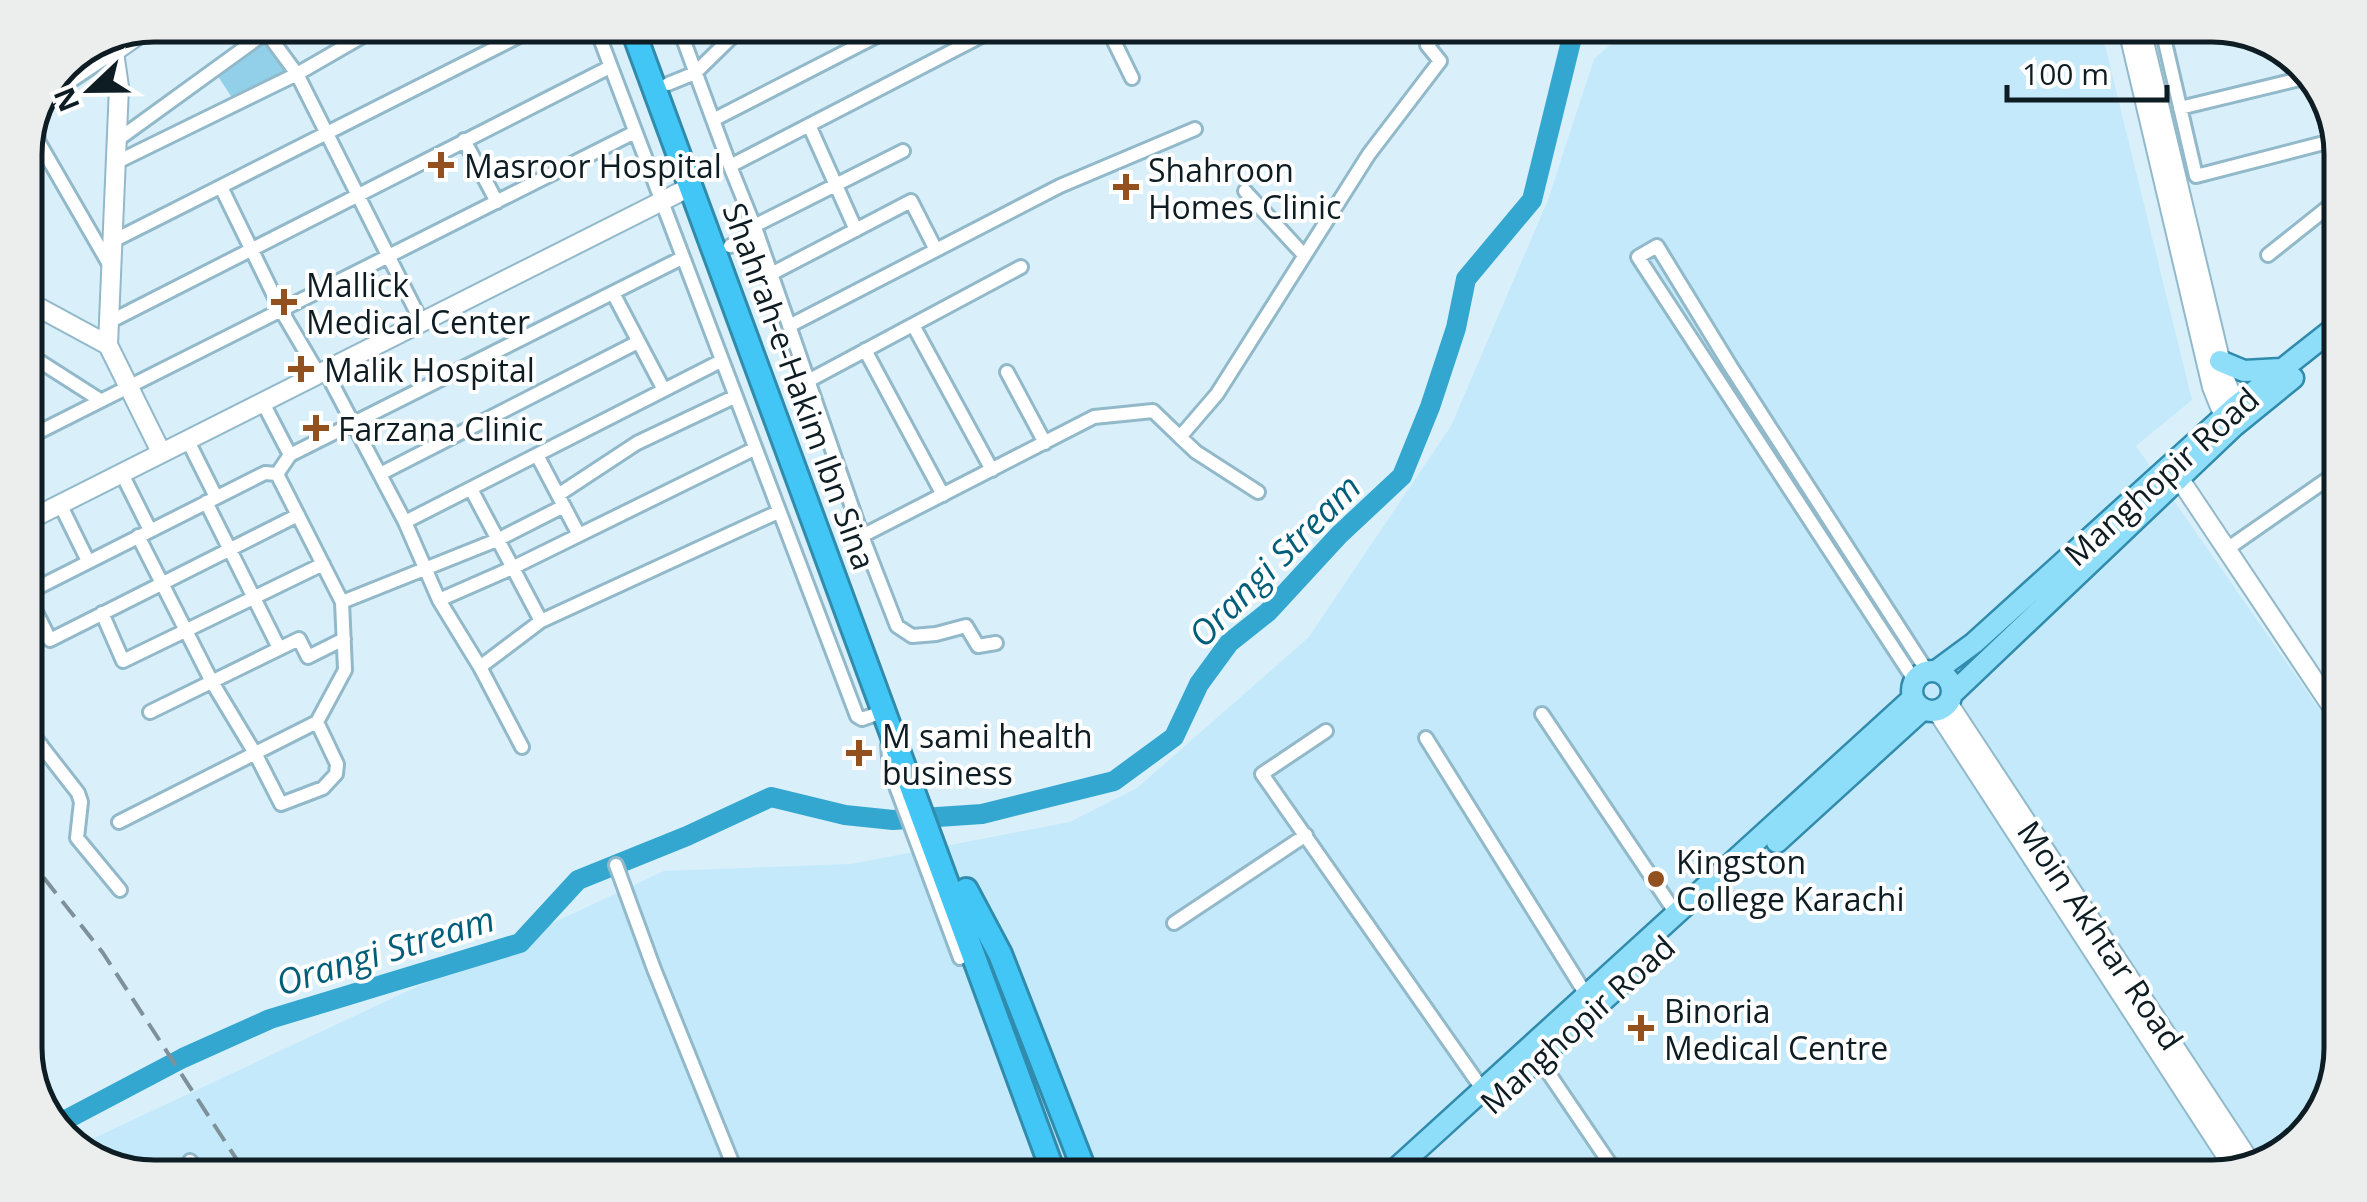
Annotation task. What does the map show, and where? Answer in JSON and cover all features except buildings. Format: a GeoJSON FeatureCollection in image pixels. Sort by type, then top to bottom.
{"type":"FeatureCollection","features":[{"type":"Feature","properties":{"kind":"highway","name":"Shahrah-e-Hakim Ibn Sina"},"geometry":{"type":"LineString","coordinates":[[637,42],[885,711],[913,769]]}},
{"type":"Feature","properties":{"kind":"highway","name":"Shahrah-e-Hakim Ibn Sina"},"geometry":{"type":"LineString","coordinates":[[653,42],[730,246],[913,769]]}},
{"type":"Feature","properties":{"kind":"highway"},"geometry":{"type":"LineString","coordinates":[[913,769],[1061,1160]]}},
{"type":"Feature","properties":{"kind":"highway"},"geometry":{"type":"LineString","coordinates":[[959,893],[967,956],[1034,1160]]}},
{"type":"Feature","properties":{"kind":"highway"},"geometry":{"type":"LineString","coordinates":[[959,893],[1000,954],[1080,1160]]}},
{"type":"Feature","properties":{"kind":"highway"},"geometry":{"type":"LineString","coordinates":[[967,956],[1048,1160]]}},
{"type":"Feature","properties":{"kind":"main road","name":"Manghopir Road"},"geometry":{"type":"LineString","coordinates":[[1931,692],[1982,666],[2179,478],[2283,368],[2324,336]]}},
{"type":"Feature","properties":{"kind":"main road","name":"Manghopir Road"},"geometry":{"type":"LineString","coordinates":[[1427,1160],[1931,692],[1968,648],[2236,415],[2324,352]]}},
{"type":"Feature","properties":{"kind":"main road"},"geometry":{"type":"LineString","coordinates":[[2220,360],[2244,370],[2283,368]]}},
{"type":"Feature","properties":{"kind":"main road"},"geometry":{"type":"LineString","coordinates":[[1968,648],[1968,662],[1982,666]]}},
{"type":"Feature","properties":{"kind":"main road"},"geometry":{"type":"LineString","coordinates":[[1406,1160],[1931,692]]}},
{"type":"Feature","properties":{"kind":"street"},"geometry":{"type":"LineString","coordinates":[[116,141],[247,42]]}},
{"type":"Feature","properties":{"kind":"street"},"geometry":{"type":"LineString","coordinates":[[277,42],[297,74],[421,321]]}},
{"type":"Feature","properties":{"kind":"street"},"geometry":{"type":"LineString","coordinates":[[115,163],[297,74],[353,42]]}},
{"type":"Feature","properties":{"kind":"street"},"geometry":{"type":"LineString","coordinates":[[111,242],[507,42]]}},
{"type":"Feature","properties":{"kind":"street"},"geometry":{"type":"LineString","coordinates":[[600,42],[858,716],[862,719],[885,711],[890,770],[967,956]]}},
{"type":"Feature","properties":{"kind":"street"},"geometry":{"type":"LineString","coordinates":[[684,42],[897,626],[912,636],[966,626],[978,646],[996,643]]}},
{"type":"Feature","properties":{"kind":"street"},"geometry":{"type":"LineString","coordinates":[[668,84],[695,72],[726,42]]}},
{"type":"Feature","properties":{"kind":"street"},"geometry":{"type":"LineString","coordinates":[[713,120],[865,42]]}},
{"type":"Feature","properties":{"kind":"street"},"geometry":{"type":"LineString","coordinates":[[730,166],[971,42]]}},
{"type":"Feature","properties":{"kind":"street"},"geometry":{"type":"LineString","coordinates":[[1114,42],[1132,78]]}},
{"type":"Feature","properties":{"kind":"street"},"geometry":{"type":"LineString","coordinates":[[1180,437],[1218,394],[1368,154],[1440,61],[1429,42]]}},
{"type":"Feature","properties":{"kind":"street"},"geometry":{"type":"LineString","coordinates":[[2131,42],[2212,386],[2236,415]]}},
{"type":"Feature","properties":{"kind":"street"},"geometry":{"type":"LineString","coordinates":[[2144,42],[2236,415]]}},
{"type":"Feature","properties":{"kind":"street"},"geometry":{"type":"LineString","coordinates":[[2165,42],[2196,176],[2323,143]]}},
{"type":"Feature","properties":{"kind":"street"},"geometry":{"type":"LineString","coordinates":[[112,50],[119,87],[108,345],[162,452]]}},
{"type":"Feature","properties":{"kind":"street"},"geometry":{"type":"LineString","coordinates":[[78,73],[103,55]]}},
{"type":"Feature","properties":{"kind":"street"},"geometry":{"type":"LineString","coordinates":[[109,322],[610,67]]}},
{"type":"Feature","properties":{"kind":"street"},"geometry":{"type":"LineString","coordinates":[[2180,108],[2297,81]]}},
{"type":"Feature","properties":{"kind":"street"},"geometry":{"type":"LineString","coordinates":[[809,125],[856,230]]}},
{"type":"Feature","properties":{"kind":"street"},"geometry":{"type":"LineString","coordinates":[[789,326],[1060,186],[1195,129]]}},
{"type":"Feature","properties":{"kind":"street"},"geometry":{"type":"LineString","coordinates":[[43,430],[634,133]]}},
{"type":"Feature","properties":{"kind":"street"},"geometry":{"type":"LineString","coordinates":[[464,140],[497,202]]}},
{"type":"Feature","properties":{"kind":"street"},"geometry":{"type":"LineString","coordinates":[[43,150],[110,265]]}},
{"type":"Feature","properties":{"kind":"street"},"geometry":{"type":"LineString","coordinates":[[730,246],[903,151]]}},
{"type":"Feature","properties":{"kind":"street"},"geometry":{"type":"LineString","coordinates":[[43,513],[692,186]]}},
{"type":"Feature","properties":{"kind":"street"},"geometry":{"type":"LineString","coordinates":[[221,187],[281,310],[353,424],[405,522],[439,600],[522,747]]}},
{"type":"Feature","properties":{"kind":"street"},"geometry":{"type":"LineString","coordinates":[[1244,191],[1304,255]]}},
{"type":"Feature","properties":{"kind":"street"},"geometry":{"type":"LineString","coordinates":[[771,274],[911,201],[936,250]]}},
{"type":"Feature","properties":{"kind":"street"},"geometry":{"type":"LineString","coordinates":[[2268,255],[2324,210]]}},
{"type":"Feature","properties":{"kind":"street"},"geometry":{"type":"LineString","coordinates":[[1656,246],[1731,367],[1931,692],[1638,258],[1656,246]]}},
{"type":"Feature","properties":{"kind":"street"},"geometry":{"type":"LineString","coordinates":[[277,474],[290,455],[682,258]]}},
{"type":"Feature","properties":{"kind":"street"},"geometry":{"type":"LineString","coordinates":[[808,381],[1021,267]]}},
{"type":"Feature","properties":{"kind":"street"},"geometry":{"type":"LineString","coordinates":[[613,293],[664,390]]}},
{"type":"Feature","properties":{"kind":"street"},"geometry":{"type":"LineString","coordinates":[[43,310],[108,345]]}},
{"type":"Feature","properties":{"kind":"street"},"geometry":{"type":"LineString","coordinates":[[913,325],[992,470]]}},
{"type":"Feature","properties":{"kind":"street"},"geometry":{"type":"LineString","coordinates":[[380,474],[638,342]]}},
{"type":"Feature","properties":{"kind":"street"},"geometry":{"type":"LineString","coordinates":[[866,350],[944,494]]}},
{"type":"Feature","properties":{"kind":"street"},"geometry":{"type":"LineString","coordinates":[[405,522],[721,361]]}},
{"type":"Feature","properties":{"kind":"street"},"geometry":{"type":"LineString","coordinates":[[43,364],[100,400]]}},
{"type":"Feature","properties":{"kind":"street"},"geometry":{"type":"LineString","coordinates":[[1716,376],[1731,367]]}},
{"type":"Feature","properties":{"kind":"street"},"geometry":{"type":"LineString","coordinates":[[1007,372],[1045,443]]}},
{"type":"Feature","properties":{"kind":"street"},"geometry":{"type":"LineString","coordinates":[[342,602],[497,540],[561,500],[638,443],[734,397]]}},
{"type":"Feature","properties":{"kind":"street"},"geometry":{"type":"LineString","coordinates":[[262,401],[290,455]]}},
{"type":"Feature","properties":{"kind":"street"},"geometry":{"type":"LineString","coordinates":[[862,536],[1094,418],[1153,412],[1196,452],[1258,492]]}},
{"type":"Feature","properties":{"kind":"street"},"geometry":{"type":"LineString","coordinates":[[187,439],[230,550],[279,648]]}},
{"type":"Feature","properties":{"kind":"street"},"geometry":{"type":"LineString","coordinates":[[439,600],[754,450]]}},
{"type":"Feature","properties":{"kind":"street"},"geometry":{"type":"LineString","coordinates":[[537,455],[579,535]]}},
{"type":"Feature","properties":{"kind":"street"},"geometry":{"type":"LineString","coordinates":[[122,472],[162,583],[281,804],[323,788],[338,769],[318,722]]}},
{"type":"Feature","properties":{"kind":"street"},"geometry":{"type":"LineString","coordinates":[[43,584],[264,472],[277,474]]}},
{"type":"Feature","properties":{"kind":"street"},"geometry":{"type":"LineString","coordinates":[[119,822],[318,722],[346,670],[342,602],[277,474]]}},
{"type":"Feature","properties":{"kind":"street"},"geometry":{"type":"LineString","coordinates":[[2179,478],[2324,695]]}},
{"type":"Feature","properties":{"kind":"street"},"geometry":{"type":"LineString","coordinates":[[2226,549],[2324,482]]}},
{"type":"Feature","properties":{"kind":"street"},"geometry":{"type":"LineString","coordinates":[[471,489],[541,621]]}},
{"type":"Feature","properties":{"kind":"street"},"geometry":{"type":"LineString","coordinates":[[60,504],[88,561]]}},
{"type":"Feature","properties":{"kind":"street"},"geometry":{"type":"LineString","coordinates":[[480,668],[541,621],[778,512]]}},
{"type":"Feature","properties":{"kind":"street"},"geometry":{"type":"LineString","coordinates":[[43,626],[50,640],[298,515]]}},
{"type":"Feature","properties":{"kind":"street"},"geometry":{"type":"LineString","coordinates":[[102,614],[123,661],[323,564]]}},
{"type":"Feature","properties":{"kind":"street"},"geometry":{"type":"LineString","coordinates":[[150,712],[299,639],[308,657],[344,639]]}},
{"type":"Feature","properties":{"kind":"street","name":"Moin Akhtar Road"},"geometry":{"type":"LineString","coordinates":[[1931,692],[2126,986],[2245,1155]]}},
{"type":"Feature","properties":{"kind":"street"},"geometry":{"type":"LineString","coordinates":[[1542,714],[1677,915]]}},
{"type":"Feature","properties":{"kind":"street"},"geometry":{"type":"LineString","coordinates":[[1326,732],[1262,774],[1483,1090]]}},
{"type":"Feature","properties":{"kind":"street"},"geometry":{"type":"LineString","coordinates":[[1426,738],[1587,996]]}},
{"type":"Feature","properties":{"kind":"street"},"geometry":{"type":"LineString","coordinates":[[43,747],[78,793],[78,838],[82,846],[120,890]]}},
{"type":"Feature","properties":{"kind":"street"},"geometry":{"type":"LineString","coordinates":[[1174,923],[1306,835]]}},
{"type":"Feature","properties":{"kind":"street"},"geometry":{"type":"LineString","coordinates":[[616,865],[731,1160]]}},
{"type":"Feature","properties":{"kind":"street","name":"Moin Akhtar Road"},"geometry":{"type":"LineString","coordinates":[[2126,986],[2229,1159]]}},
{"type":"Feature","properties":{"kind":"street"},"geometry":{"type":"LineString","coordinates":[[1540,1059],[1608,1160]]}},
{"type":"Feature","properties":{"kind":"shaded area"},"geometry":{"type":"Polygon","coordinates":[[[252,42],[273,42],[297,74],[236,104],[214,70],[252,42]]]}},
{"type":"Feature","properties":{"kind":"shaded area"},"geometry":{"type":"Polygon","coordinates":[[[1613,42],[2104,42],[2192,400],[2136,446],[2324,716],[2324,1062],[2306,1110],[2269,1145],[2242,1156],[2213,1160],[154,1160],[125,1156],[90,1140],[664,871],[851,864],[1070,822],[1137,788],[1309,637],[1451,426],[1548,200],[1594,59],[1613,42]]]}},
{"type":"Feature","properties":{"kind":"waterway","name":"Orangi Stream"},"geometry":{"type":"LineString","coordinates":[[68,1119],[183,1058],[270,1019],[520,943],[578,880],[771,797],[845,815],[893,820],[982,814],[1114,781],[1174,737],[1199,684],[1229,643],[1268,612],[1339,535],[1402,476],[1456,328],[1466,279],[1532,200],[1571,42]]}},
{"type":"Feature","properties":{"kind":"railway"},"geometry":{"type":"LineString","coordinates":[[43,877],[103,953],[237,1160]]}},
{"type":"Feature","properties":{"kind":"place","name":"Masroor Hospital"},"geometry":{"type":"Point","coordinates":[441,165]}},
{"type":"Feature","properties":{"kind":"place","name":"Shahroon Homes Clinic"},"geometry":{"type":"Point","coordinates":[1126,187]}},
{"type":"Feature","properties":{"kind":"place","name":"Mallick Medical Center"},"geometry":{"type":"Point","coordinates":[284,302]}},
{"type":"Feature","properties":{"kind":"place","name":"Malik Hospital"},"geometry":{"type":"Point","coordinates":[301,369]}},
{"type":"Feature","properties":{"kind":"place","name":"Farzana Clinic"},"geometry":{"type":"Point","coordinates":[316,428]}},
{"type":"Feature","properties":{"kind":"place","name":"M sami health business"},"geometry":{"type":"Point","coordinates":[859,753]}},
{"type":"Feature","properties":{"kind":"place","name":"Kingston College Karachi"},"geometry":{"type":"Point","coordinates":[1656,879]}},
{"type":"Feature","properties":{"kind":"place","name":"Binoria Medical Centre"},"geometry":{"type":"Point","coordinates":[1641,1028]}}]}
